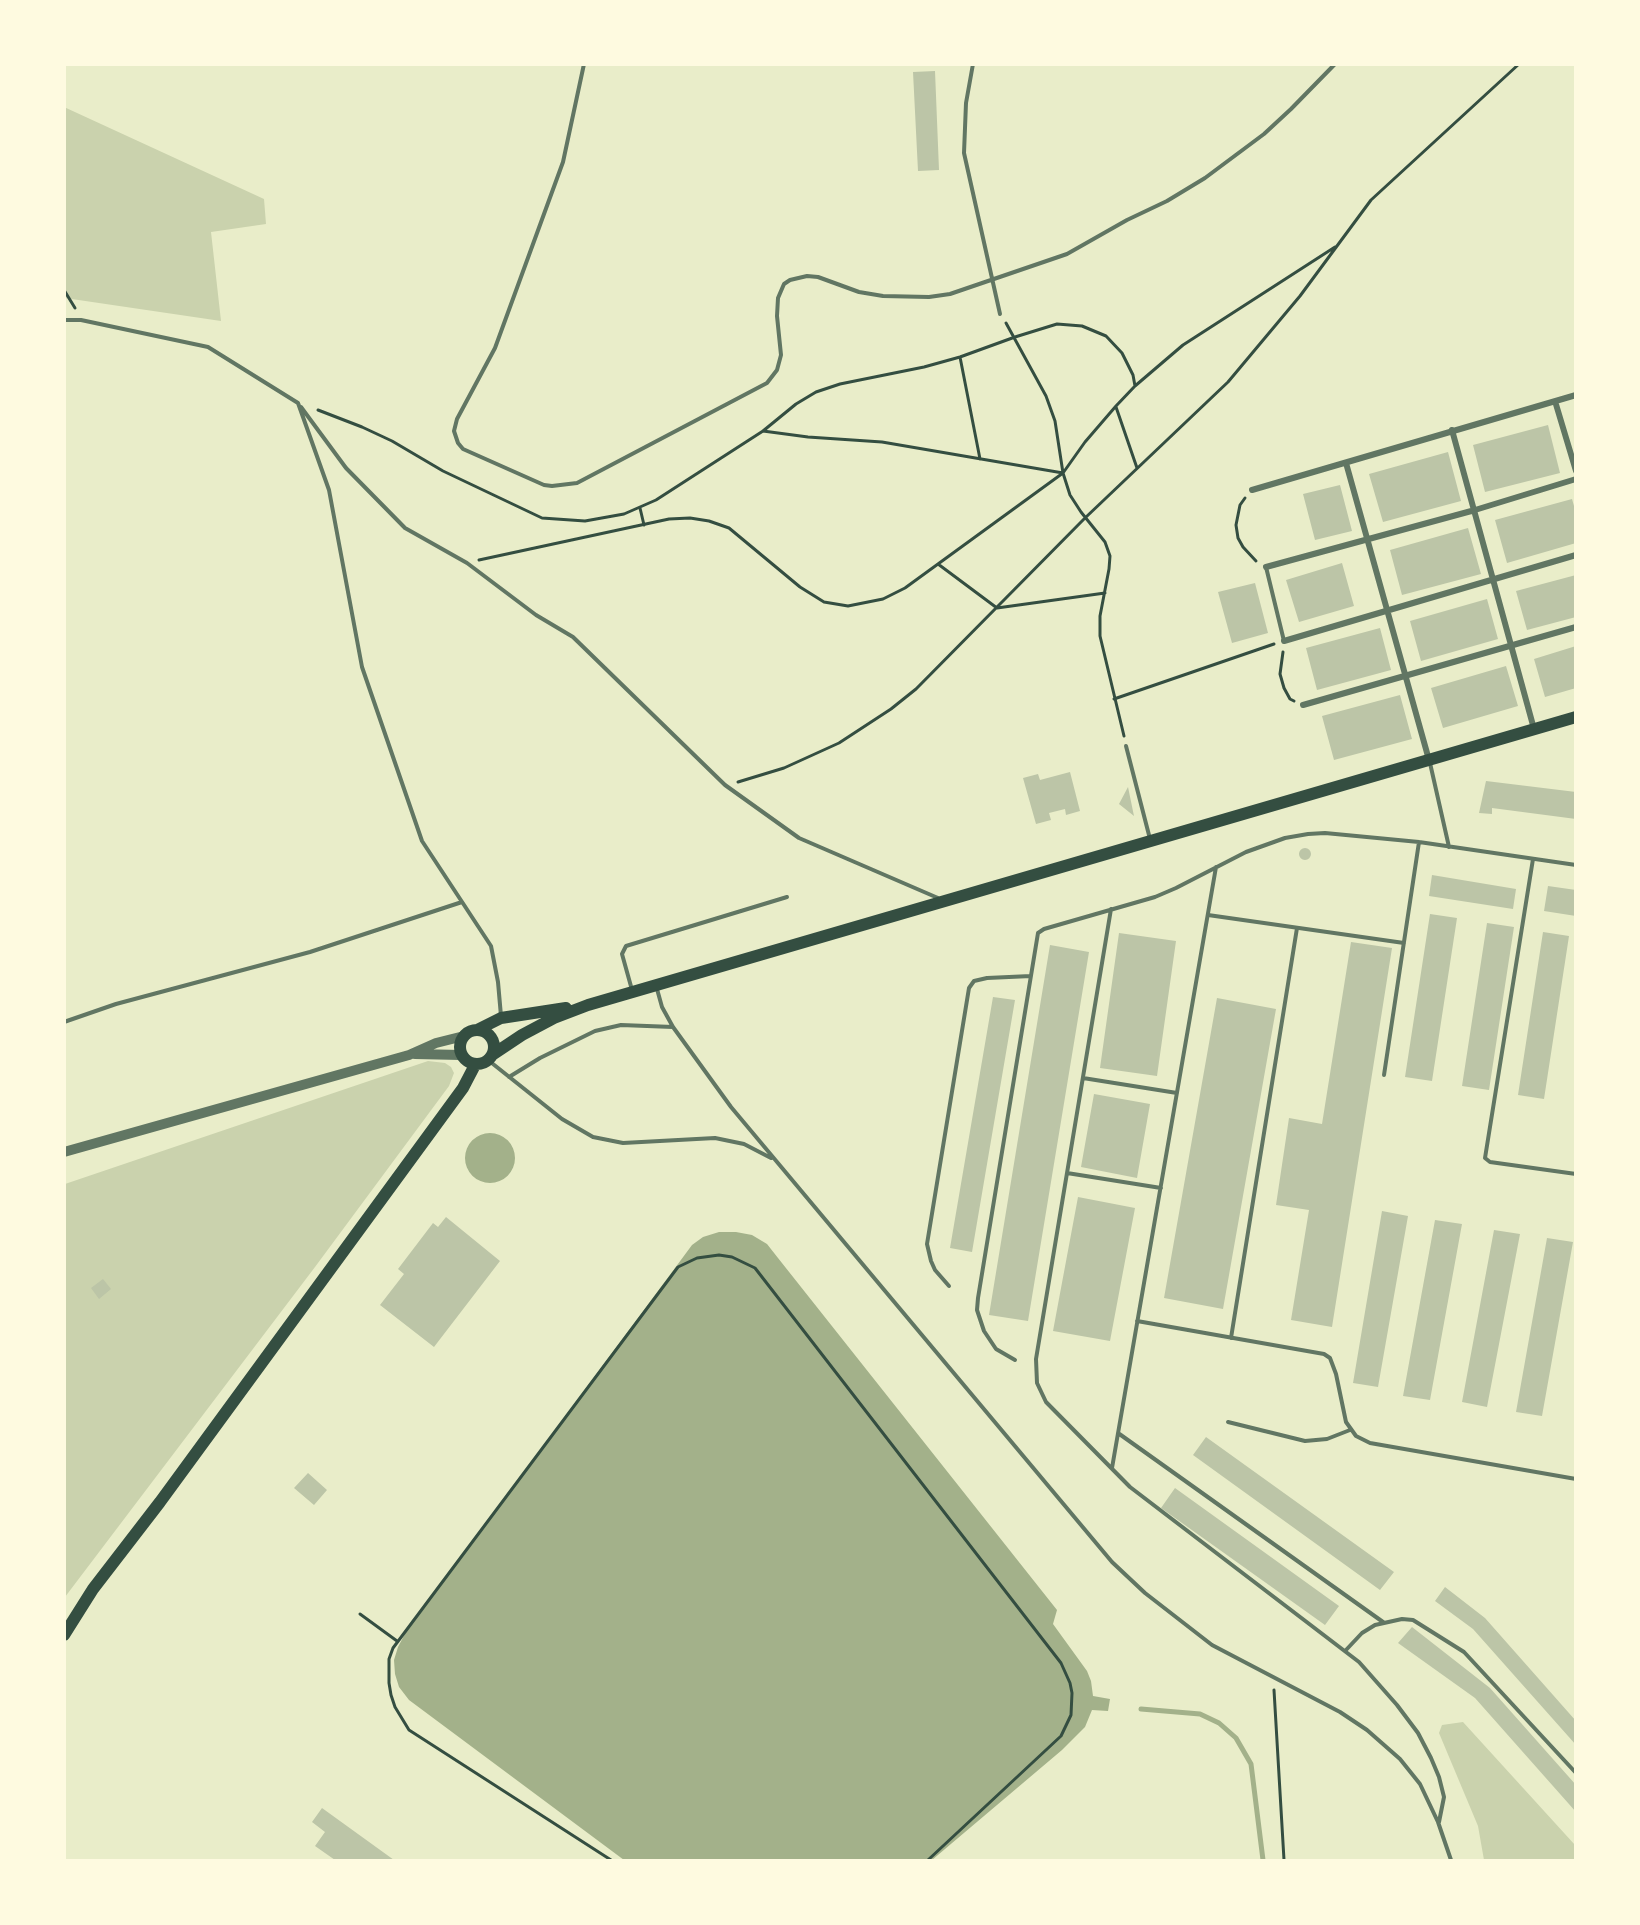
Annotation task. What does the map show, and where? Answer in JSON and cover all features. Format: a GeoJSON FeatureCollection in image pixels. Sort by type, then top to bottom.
{"type":"FeatureCollection","features":[{"type":"Feature","properties":{"kind":"main road"},"geometry":{"type":"LineString","coordinates":[[64,1635],[93,1589],[160,1502],[463,1088],[475,1065],[490,1058],[522,1035],[555,1018],[588,1005],[1575,717]]}},
{"type":"Feature","properties":{"kind":"main road"},"geometry":{"type":"LineString","coordinates":[[475,1065],[461,1055],[461,1042],[464,1036],[501,1018],[588,1005]]}},
{"type":"Feature","properties":{"kind":"main road"},"geometry":{"type":"LineString","coordinates":[[477,1030],[489,1036],[493,1042],[490,1058]]}},
{"type":"Feature","properties":{"kind":"street"},"geometry":{"type":"LineString","coordinates":[[1252,490],[1575,395]]}},
{"type":"Feature","properties":{"kind":"street"},"geometry":{"type":"LineString","coordinates":[[1555,401],[1575,471]]}},
{"type":"Feature","properties":{"kind":"street"},"geometry":{"type":"LineString","coordinates":[[1452,430],[1534,729]]}},
{"type":"Feature","properties":{"kind":"street"},"geometry":{"type":"LineString","coordinates":[[1346,463],[1429,760]]}},
{"type":"Feature","properties":{"kind":"street"},"geometry":{"type":"LineString","coordinates":[[1266,567],[1475,510],[1575,479]]}},
{"type":"Feature","properties":{"kind":"street"},"geometry":{"type":"LineString","coordinates":[[1284,641],[1575,555]]}},
{"type":"Feature","properties":{"kind":"street"},"geometry":{"type":"LineString","coordinates":[[1303,705],[1575,627]]}},
{"type":"Feature","properties":{"kind":"street"},"geometry":{"type":"LineString","coordinates":[[64,1152],[409,1055],[436,1043],[464,1036]]}},
{"type":"Feature","properties":{"kind":"street"},"geometry":{"type":"LineString","coordinates":[[409,1055],[461,1055]]}},
{"type":"Feature","properties":{"kind":"lane"},"geometry":{"type":"LineString","coordinates":[[584,64],[559,173],[495,348],[454,425],[455,436],[463,449],[544,485],[560,486],[578,483],[767,383],[777,370],[781,355],[777,316],[778,298],[784,284],[790,280],[807,276],[818,277],[860,292],[908,298],[950,294],[1066,254],[1187,190],[1235,157],[1291,110],[1335,64]]}},
{"type":"Feature","properties":{"kind":"lane"},"geometry":{"type":"LineString","coordinates":[[973,64],[966,103],[964,153],[1000,314]]}},
{"type":"Feature","properties":{"kind":"lane"},"geometry":{"type":"LineString","coordinates":[[64,320],[81,320],[208,347],[298,403],[346,468],[405,528],[467,562],[536,615],[573,637],[725,785],[799,838],[944,901]]}},
{"type":"Feature","properties":{"kind":"lane"},"geometry":{"type":"LineString","coordinates":[[298,403],[329,490],[362,667],[422,841],[491,945],[498,982],[501,1018]]}},
{"type":"Feature","properties":{"kind":"lane"},"geometry":{"type":"LineString","coordinates":[[1266,567],[1284,641]]}},
{"type":"Feature","properties":{"kind":"lane"},"geometry":{"type":"LineString","coordinates":[[1126,746],[1151,841]]}},
{"type":"Feature","properties":{"kind":"lane"},"geometry":{"type":"LineString","coordinates":[[1429,760],[1449,847]]}},
{"type":"Feature","properties":{"kind":"lane"},"geometry":{"type":"LineString","coordinates":[[1015,1360],[996,1348],[984,1331],[977,1310],[1036,937],[1041,931],[1155,897],[1246,852],[1285,838],[1308,834],[1325,833],[1419,842],[1575,865]]}},
{"type":"Feature","properties":{"kind":"lane"},"geometry":{"type":"LineString","coordinates":[[1384,1075],[1419,842]]}},
{"type":"Feature","properties":{"kind":"lane"},"geometry":{"type":"LineString","coordinates":[[1533,859],[1485,1158],[1490,1162],[1575,1174]]}},
{"type":"Feature","properties":{"kind":"lane"},"geometry":{"type":"LineString","coordinates":[[1112,1469],[1216,866]]}},
{"type":"Feature","properties":{"kind":"lane"},"geometry":{"type":"LineString","coordinates":[[633,992],[621,954],[626,946],[787,897]]}},
{"type":"Feature","properties":{"kind":"lane"},"geometry":{"type":"LineString","coordinates":[[64,1022],[116,1004],[309,952],[462,902]]}},
{"type":"Feature","properties":{"kind":"lane"},"geometry":{"type":"LineString","coordinates":[[1111,909],[1036,1359],[1037,1383],[1046,1402],[1130,1487],[1359,1662],[1418,1733],[1431,1758],[1444,1797],[1438,1822]]}},
{"type":"Feature","properties":{"kind":"lane"},"geometry":{"type":"LineString","coordinates":[[1208,915],[1404,943]]}},
{"type":"Feature","properties":{"kind":"lane"},"geometry":{"type":"LineString","coordinates":[[1231,1338],[1297,928]]}},
{"type":"Feature","properties":{"kind":"lane"},"geometry":{"type":"LineString","coordinates":[[949,1286],[930,1261],[927,1244],[969,988],[974,981],[987,978],[1031,976]]}},
{"type":"Feature","properties":{"kind":"lane"},"geometry":{"type":"LineString","coordinates":[[656,985],[662,1007],[672,1027],[731,1107],[1112,1562],[1145,1593],[1212,1645],[1340,1712],[1367,1730],[1400,1759],[1420,1784],[1438,1822],[1450,1860]]}},
{"type":"Feature","properties":{"kind":"lane"},"geometry":{"type":"LineString","coordinates":[[509,1077],[540,1058],[595,1031],[621,1025],[672,1027]]}},
{"type":"Feature","properties":{"kind":"lane"},"geometry":{"type":"LineString","coordinates":[[490,1058],[509,1077],[562,1119],[593,1137],[608,1142],[623,1143],[716,1138],[744,1144],[776,1161]]}},
{"type":"Feature","properties":{"kind":"lane"},"geometry":{"type":"LineString","coordinates":[[1083,1078],[1177,1093]]}},
{"type":"Feature","properties":{"kind":"lane"},"geometry":{"type":"LineString","coordinates":[[1067,1173],[1161,1188]]}},
{"type":"Feature","properties":{"kind":"lane"},"geometry":{"type":"LineString","coordinates":[[1137,1321],[1318,1352],[1330,1358],[1341,1394],[1346,1422],[1356,1436],[1370,1443],[1575,1479]]}},
{"type":"Feature","properties":{"kind":"lane"},"geometry":{"type":"LineString","coordinates":[[1228,1422],[1305,1441],[1327,1439],[1350,1430]]}},
{"type":"Feature","properties":{"kind":"lane"},"geometry":{"type":"LineString","coordinates":[[1118,1433],[1383,1622]]}},
{"type":"Feature","properties":{"kind":"lane"},"geometry":{"type":"LineString","coordinates":[[1346,1650],[1362,1633],[1383,1622],[1413,1620],[1464,1652],[1575,1773]]}},
{"type":"Feature","properties":{"kind":"path"},"geometry":{"type":"LineString","coordinates":[[725,785],[764,774],[812,756],[866,727],[916,689],[1085,518],[1228,382],[1300,296],[1371,200],[1519,64]]}},
{"type":"Feature","properties":{"kind":"path"},"geometry":{"type":"LineString","coordinates":[[467,562],[669,519],[690,518],[710,521],[729,528],[800,586],[824,602],[836,605],[860,605],[883,599],[905,588],[1063,473],[1085,442],[1116,406],[1135,386],[1183,345],[1336,246]]}},
{"type":"Feature","properties":{"kind":"path"},"geometry":{"type":"LineString","coordinates":[[64,290],[81,320]]}},
{"type":"Feature","properties":{"kind":"path"},"geometry":{"type":"LineString","coordinates":[[1000,314],[1015,337],[1049,405],[1060,443],[1063,473],[1070,495],[1105,542],[1110,556],[1100,616],[1100,636],[1126,746]]}},
{"type":"Feature","properties":{"kind":"path"},"geometry":{"type":"LineString","coordinates":[[298,403],[392,441],[443,471],[543,518],[585,521],[615,516],[656,500],[763,431],[796,404],[816,392],[840,384],[924,367],[960,357],[1057,324],[1070,324],[1095,330],[1115,344],[1133,375],[1135,386]]}},
{"type":"Feature","properties":{"kind":"path"},"geometry":{"type":"LineString","coordinates":[[960,357],[980,459]]}},
{"type":"Feature","properties":{"kind":"path"},"geometry":{"type":"LineString","coordinates":[[1116,406],[1137,468]]}},
{"type":"Feature","properties":{"kind":"path"},"geometry":{"type":"LineString","coordinates":[[763,431],[808,437],[882,442],[1063,473]]}},
{"type":"Feature","properties":{"kind":"path"},"geometry":{"type":"LineString","coordinates":[[1252,490],[1240,505],[1237,532],[1243,547],[1256,561],[1266,567]]}},
{"type":"Feature","properties":{"kind":"path"},"geometry":{"type":"LineString","coordinates":[[640,508],[644,525]]}},
{"type":"Feature","properties":{"kind":"path"},"geometry":{"type":"LineString","coordinates":[[938,564],[997,608],[1105,594]]}},
{"type":"Feature","properties":{"kind":"path"},"geometry":{"type":"LineString","coordinates":[[1114,699],[1284,641],[1280,674],[1284,688],[1290,699],[1303,705]]}},
{"type":"Feature","properties":{"kind":"path"},"geometry":{"type":"LineString","coordinates":[[611,1860],[409,1730],[395,1707],[388,1683],[389,1659],[398,1641],[678,1267],[708,1256],[732,1257],[755,1268],[1061,1664],[1070,1683],[1071,1715],[1061,1736],[928,1860]]}},
{"type":"Feature","properties":{"kind":"path"},"geometry":{"type":"LineString","coordinates":[[360,1614],[398,1641]]}},
{"type":"Feature","properties":{"kind":"path"},"geometry":{"type":"LineString","coordinates":[[1272,1676],[1278,1731],[1278,1784],[1284,1860]]}},
{"type":"Feature","properties":{"kind":"shaded area"},"geometry":{"type":"Polygon","coordinates":[[[64,107],[264,199],[266,224],[211,232],[221,321],[65,298],[64,107]]]}},
{"type":"Feature","properties":{"kind":"shaded area"},"geometry":{"type":"Polygon","coordinates":[[[428,1061],[445,1063],[451,1067],[454,1073],[449,1086],[65,1597],[65,1184],[428,1061]]]}},
{"type":"Feature","properties":{"kind":"shaded area"},"geometry":{"type":"Polygon","coordinates":[[[485,1133],[495,1133],[508,1140],[515,1153],[515,1163],[508,1176],[495,1183],[485,1183],[476,1179],[469,1172],[465,1163],[465,1153],[469,1144],[476,1137],[485,1133]]]}},
{"type":"Feature","properties":{"kind":"shaded area"},"geometry":{"type":"Polygon","coordinates":[[[719,1232],[752,1235],[767,1244],[1057,1610],[1053,1624],[1087,1671],[1093,1696],[1110,1699],[1108,1711],[1092,1710],[1085,1727],[1062,1750],[932,1860],[624,1860],[409,1700],[399,1687],[394,1660],[407,1630],[692,1245],[703,1237],[719,1232]]]}},
{"type":"Feature","properties":{"kind":"shaded area"},"geometry":{"type":"Polygon","coordinates":[[[1463,1722],[1575,1845],[1575,1860],[1484,1860],[1478,1826],[1439,1733],[1442,1725],[1463,1722]]]}},
{"type":"Feature","properties":{"kind":"building"},"geometry":{"type":"Polygon","coordinates":[[[935,71],[939,170],[918,171],[913,72],[935,71]]]}},
{"type":"Feature","properties":{"kind":"building"},"geometry":{"type":"Polygon","coordinates":[[[1548,425],[1560,473],[1485,492],[1473,445],[1548,425]]]}},
{"type":"Feature","properties":{"kind":"building"},"geometry":{"type":"Polygon","coordinates":[[[1448,452],[1461,501],[1383,522],[1369,474],[1448,452]]]}},
{"type":"Feature","properties":{"kind":"building"},"geometry":{"type":"Polygon","coordinates":[[[1340,485],[1352,531],[1315,540],[1303,494],[1340,485]]]}},
{"type":"Feature","properties":{"kind":"building"},"geometry":{"type":"Polygon","coordinates":[[[1572,499],[1576,513],[1576,543],[1507,563],[1495,520],[1572,499]]]}},
{"type":"Feature","properties":{"kind":"building"},"geometry":{"type":"Polygon","coordinates":[[[1468,528],[1481,574],[1402,595],[1390,550],[1468,528]]]}},
{"type":"Feature","properties":{"kind":"building"},"geometry":{"type":"Polygon","coordinates":[[[1342,563],[1354,606],[1299,622],[1286,580],[1342,563]]]}},
{"type":"Feature","properties":{"kind":"building"},"geometry":{"type":"Polygon","coordinates":[[[1576,575],[1576,617],[1527,630],[1516,591],[1576,575]]]}},
{"type":"Feature","properties":{"kind":"building"},"geometry":{"type":"Polygon","coordinates":[[[1255,583],[1268,633],[1232,643],[1218,592],[1255,583]]]}},
{"type":"Feature","properties":{"kind":"building"},"geometry":{"type":"Polygon","coordinates":[[[1487,599],[1498,639],[1421,661],[1410,621],[1487,599]]]}},
{"type":"Feature","properties":{"kind":"building"},"geometry":{"type":"Polygon","coordinates":[[[1380,628],[1391,670],[1317,690],[1306,648],[1380,628]]]}},
{"type":"Feature","properties":{"kind":"building"},"geometry":{"type":"Polygon","coordinates":[[[1576,646],[1576,688],[1545,697],[1534,659],[1576,646]]]}},
{"type":"Feature","properties":{"kind":"building"},"geometry":{"type":"Polygon","coordinates":[[[1506,666],[1518,706],[1443,728],[1431,688],[1506,666]]]}},
{"type":"Feature","properties":{"kind":"building"},"geometry":{"type":"Polygon","coordinates":[[[1400,695],[1412,739],[1334,760],[1322,716],[1400,695]]]}},
{"type":"Feature","properties":{"kind":"building"},"geometry":{"type":"Polygon","coordinates":[[[1070,772],[1080,811],[1066,815],[1065,809],[1049,813],[1051,820],[1036,824],[1023,778],[1038,774],[1040,780],[1070,772]]]}},
{"type":"Feature","properties":{"kind":"building"},"geometry":{"type":"Polygon","coordinates":[[[1486,781],[1576,792],[1576,819],[1492,808],[1492,814],[1479,813],[1486,781]]]}},
{"type":"Feature","properties":{"kind":"building"},"geometry":{"type":"Polygon","coordinates":[[[1128,787],[1134,816],[1119,804],[1128,787]]]}},
{"type":"Feature","properties":{"kind":"building"},"geometry":{"type":"Polygon","coordinates":[[[1305,848],[1311,854],[1305,860],[1299,854],[1305,848]]]}},
{"type":"Feature","properties":{"kind":"building"},"geometry":{"type":"Polygon","coordinates":[[[1432,875],[1516,889],[1513,909],[1429,896],[1432,875]]]}},
{"type":"Feature","properties":{"kind":"building"},"geometry":{"type":"Polygon","coordinates":[[[1548,886],[1576,890],[1576,916],[1544,911],[1548,886]]]}},
{"type":"Feature","properties":{"kind":"building"},"geometry":{"type":"Polygon","coordinates":[[[1430,914],[1457,918],[1432,1081],[1405,1077],[1430,914]]]}},
{"type":"Feature","properties":{"kind":"building"},"geometry":{"type":"Polygon","coordinates":[[[1487,923],[1514,927],[1489,1090],[1462,1086],[1487,923]]]}},
{"type":"Feature","properties":{"kind":"building"},"geometry":{"type":"Polygon","coordinates":[[[1543,932],[1569,936],[1544,1099],[1518,1095],[1543,932]]]}},
{"type":"Feature","properties":{"kind":"building"},"geometry":{"type":"Polygon","coordinates":[[[1119,933],[1176,941],[1157,1076],[1100,1068],[1119,933]]]}},
{"type":"Feature","properties":{"kind":"building"},"geometry":{"type":"Polygon","coordinates":[[[1351,942],[1392,948],[1332,1327],[1291,1320],[1309,1210],[1276,1205],[1289,1118],[1322,1124],[1351,942]]]}},
{"type":"Feature","properties":{"kind":"building"},"geometry":{"type":"Polygon","coordinates":[[[1050,945],[1089,952],[1028,1321],[989,1315],[1050,945]]]}},
{"type":"Feature","properties":{"kind":"building"},"geometry":{"type":"Polygon","coordinates":[[[993,997],[1015,1000],[972,1252],[950,1248],[993,997]]]}},
{"type":"Feature","properties":{"kind":"building"},"geometry":{"type":"Polygon","coordinates":[[[1217,998],[1276,1009],[1223,1309],[1164,1298],[1217,998]]]}},
{"type":"Feature","properties":{"kind":"building"},"geometry":{"type":"Polygon","coordinates":[[[1094,1094],[1150,1104],[1137,1178],[1081,1167],[1094,1094]]]}},
{"type":"Feature","properties":{"kind":"building"},"geometry":{"type":"Polygon","coordinates":[[[1078,1197],[1135,1208],[1110,1341],[1053,1331],[1078,1197]]]}},
{"type":"Feature","properties":{"kind":"building"},"geometry":{"type":"Polygon","coordinates":[[[1382,1211],[1408,1216],[1378,1387],[1353,1383],[1382,1211]]]}},
{"type":"Feature","properties":{"kind":"building"},"geometry":{"type":"Polygon","coordinates":[[[446,1217],[500,1261],[434,1347],[380,1305],[404,1274],[398,1269],[433,1223],[438,1227],[446,1217]]]}},
{"type":"Feature","properties":{"kind":"building"},"geometry":{"type":"Polygon","coordinates":[[[1435,1220],[1462,1224],[1430,1400],[1403,1396],[1435,1220]]]}},
{"type":"Feature","properties":{"kind":"building"},"geometry":{"type":"Polygon","coordinates":[[[1494,1230],[1520,1234],[1487,1407],[1462,1402],[1494,1230]]]}},
{"type":"Feature","properties":{"kind":"building"},"geometry":{"type":"Polygon","coordinates":[[[1547,1238],[1573,1242],[1542,1416],[1516,1412],[1547,1238]]]}},
{"type":"Feature","properties":{"kind":"building"},"geometry":{"type":"Polygon","coordinates":[[[103,1279],[111,1289],[99,1299],[91,1288],[103,1279]]]}},
{"type":"Feature","properties":{"kind":"building"},"geometry":{"type":"Polygon","coordinates":[[[1206,1437],[1394,1572],[1380,1590],[1193,1455],[1206,1437]]]}},
{"type":"Feature","properties":{"kind":"building"},"geometry":{"type":"Polygon","coordinates":[[[308,1473],[327,1490],[314,1505],[294,1488],[308,1473]]]}},
{"type":"Feature","properties":{"kind":"building"},"geometry":{"type":"Polygon","coordinates":[[[1175,1488],[1339,1606],[1325,1625],[1161,1508],[1175,1488]]]}},
{"type":"Feature","properties":{"kind":"building"},"geometry":{"type":"Polygon","coordinates":[[[1445,1587],[1485,1618],[1576,1721],[1576,1745],[1473,1629],[1435,1601],[1445,1587]]]}},
{"type":"Feature","properties":{"kind":"building"},"geometry":{"type":"Polygon","coordinates":[[[1412,1627],[1490,1688],[1576,1785],[1576,1812],[1475,1698],[1398,1643],[1412,1627]]]}},
{"type":"Feature","properties":{"kind":"building"},"geometry":{"type":"Polygon","coordinates":[[[322,1808],[394,1860],[335,1860],[315,1846],[325,1832],[312,1822],[322,1808]]]}},
{"type":"Feature","properties":{"kind":"waterway"},"geometry":{"type":"LineString","coordinates":[[1141,1709],[1200,1714],[1219,1723],[1236,1738],[1251,1764],[1263,1860]]}}]}
